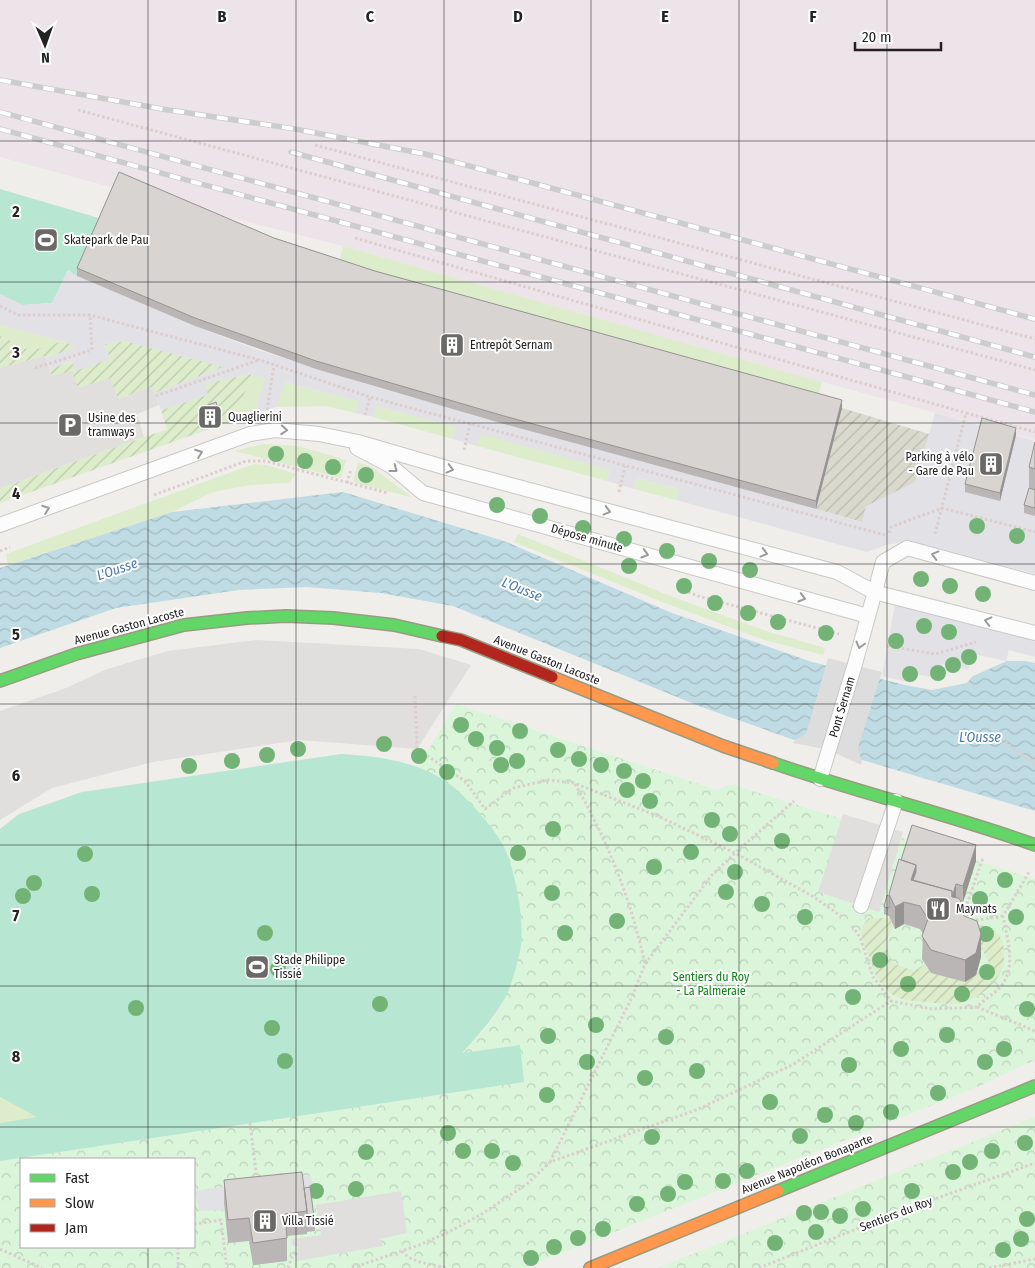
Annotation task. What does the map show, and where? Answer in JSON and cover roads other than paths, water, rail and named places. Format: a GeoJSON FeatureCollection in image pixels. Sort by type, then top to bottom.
{"type":"FeatureCollection","features":[{"type":"Feature","properties":{"kind":"main road","name":"Avenue Gaston Lacoste"},"geometry":{"type":"LineString","coordinates":[[0,681],[76,654],[184,625],[286,616],[333,618],[394,625],[461,640],[723,746],[820,779],[996,830],[1035,845]]}},
{"type":"Feature","properties":{"kind":"main road","name":"Avenue Napoléon Bonaparte"},"geometry":{"type":"LineString","coordinates":[[590,1268],[1035,1086]]}},
{"type":"Feature","properties":{"kind":"lane"},"geometry":{"type":"LineString","coordinates":[[0,525],[250,434],[275,430],[319,434],[358,442],[448,468],[837,572],[874,592],[1035,633]]}},
{"type":"Feature","properties":{"kind":"lane","name":"Dépose minute"},"geometry":{"type":"LineString","coordinates":[[319,434],[356,447],[391,466],[424,492],[868,616]]}},
{"type":"Feature","properties":{"kind":"lane","name":"Pont Sernam"},"geometry":{"type":"LineString","coordinates":[[820,779],[855,664],[883,562],[907,548],[1035,583]]}},
{"type":"Feature","properties":{"kind":"lane"},"geometry":{"type":"LineString","coordinates":[[861,906],[896,801]]}},
{"type":"Feature","properties":{"kind":"water","name":"L'Ousse"},"geometry":{"type":"Polygon","coordinates":[[[343,492],[504,541],[672,613],[812,662],[905,685],[932,690],[967,683],[973,676],[1007,661],[1035,663],[1035,811],[791,739],[699,706],[453,606],[381,593],[307,587],[239,590],[116,608],[0,648],[0,568],[172,512],[343,492]]]}},
{"type":"Feature","properties":{"kind":"railway"},"geometry":{"type":"LineString","coordinates":[[0,80],[162,109],[295,129],[425,154],[1035,319]]}},
{"type":"Feature","properties":{"kind":"railway"},"geometry":{"type":"LineString","coordinates":[[0,112],[1035,395]]}},
{"type":"Feature","properties":{"kind":"railway"},"geometry":{"type":"LineString","coordinates":[[0,129],[1035,412]]}},
{"type":"Feature","properties":{"kind":"railway"},"geometry":{"type":"LineString","coordinates":[[291,152],[1035,357]]}},
{"type":"Feature","properties":{"kind":"place","name":"Skatepark de Pau"},"geometry":{"type":"Point","coordinates":[46,240]}},
{"type":"Feature","properties":{"kind":"place","name":"Entrepôt Sernam"},"geometry":{"type":"Point","coordinates":[452,345]}},
{"type":"Feature","properties":{"kind":"place","name":"Quaglierini"},"geometry":{"type":"Point","coordinates":[210,417]}},
{"type":"Feature","properties":{"kind":"place","name":"Usine des tramways"},"geometry":{"type":"Point","coordinates":[70,425]}},
{"type":"Feature","properties":{"kind":"place","name":"Parking à vélo - Gare de Pau"},"geometry":{"type":"Point","coordinates":[991,464]}},
{"type":"Feature","properties":{"kind":"place","name":"Maynats"},"geometry":{"type":"Point","coordinates":[938,909]}},
{"type":"Feature","properties":{"kind":"place","name":"Stade Philippe Tissié"},"geometry":{"type":"Point","coordinates":[257,967]}},
{"type":"Feature","properties":{"kind":"place","name":"Villa Tissié"},"geometry":{"type":"Point","coordinates":[265,1221]}},
{"type":"Feature","properties":{"kind":"park label","name":"Sentiers du Roy - La Palmeraie"},"geometry":{"type":"Point","coordinates":[711,984]}}]}
